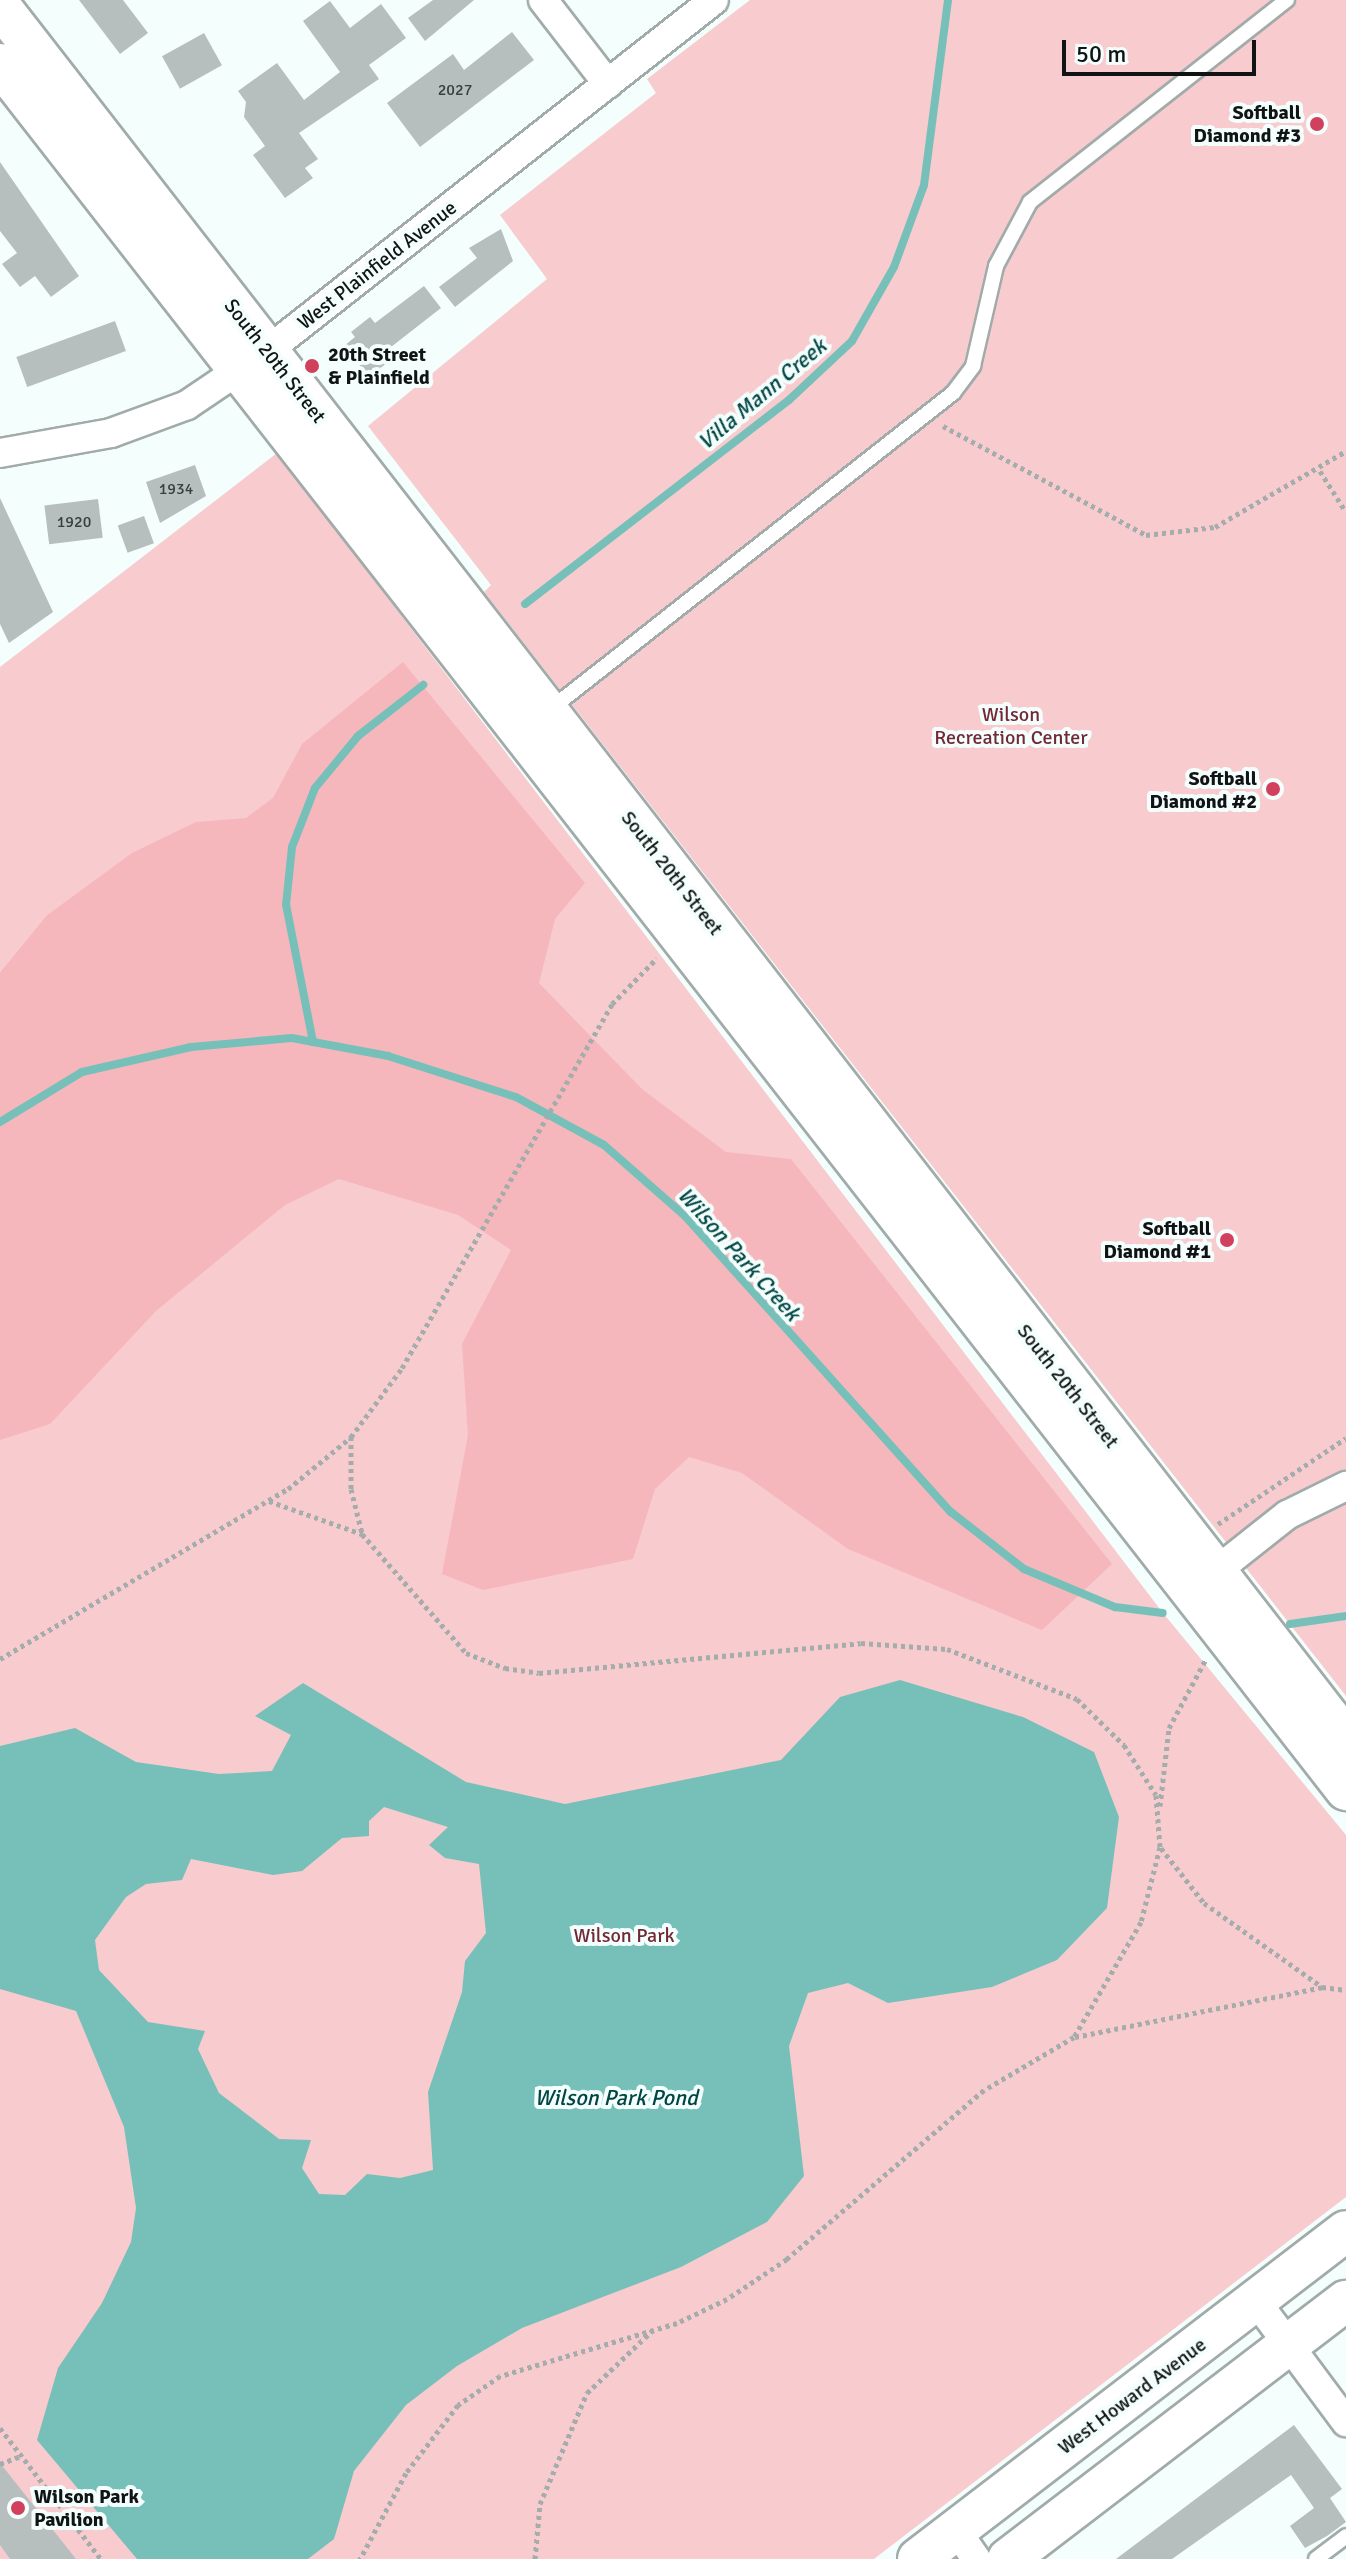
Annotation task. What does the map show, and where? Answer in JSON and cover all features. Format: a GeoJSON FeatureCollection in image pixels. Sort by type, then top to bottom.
{"type":"FeatureCollection","features":[{"type":"Feature","properties":{"kind":"street"},"geometry":{"type":"LineString","coordinates":[[543,0],[608,84]]}},
{"type":"Feature","properties":{"kind":"street","name":"West Plainfield Avenue"},"geometry":{"type":"LineString","coordinates":[[0,453],[111,433],[187,405],[253,361],[714,0]]}},
{"type":"Feature","properties":{"kind":"street","name":"South 20th Street"},"geometry":{"type":"LineString","coordinates":[[0,6],[253,361],[1210,1593],[1298,1702],[1346,1790]]}},
{"type":"Feature","properties":{"kind":"street","name":"South 20th Street"},"geometry":{"type":"LineString","coordinates":[[0,64],[253,361]]}},
{"type":"Feature","properties":{"kind":"street"},"geometry":{"type":"LineString","coordinates":[[1210,1593],[1287,1515],[1346,1486]]}},
{"type":"Feature","properties":{"kind":"street","name":"South 20th Street"},"geometry":{"type":"LineString","coordinates":[[1298,1702],[1346,1739]]}},
{"type":"Feature","properties":{"kind":"street","name":"West Howard Avenue"},"geometry":{"type":"LineString","coordinates":[[918,2559],[966,2544],[1256,2301],[1346,2231]]}},
{"type":"Feature","properties":{"kind":"street"},"geometry":{"type":"LineString","coordinates":[[1256,2301],[1346,2422]]}},
{"type":"Feature","properties":{"kind":"street"},"geometry":{"type":"LineString","coordinates":[[1008,2559],[1346,2301]]}},
{"type":"Feature","properties":{"kind":"lane"},"geometry":{"type":"LineString","coordinates":[[532,722],[925,416],[973,366],[996,266],[1030,202],[1287,0]]}},
{"type":"Feature","properties":{"kind":"lane"},"geometry":{"type":"LineString","coordinates":[[1316,2559],[1346,2536]]}},
{"type":"Feature","properties":{"kind":"path"},"geometry":{"type":"LineString","coordinates":[[925,416],[1146,535],[1215,527],[1320,471],[1346,451]]}},
{"type":"Feature","properties":{"kind":"path"},"geometry":{"type":"LineString","coordinates":[[1320,471],[1344,509]]}},
{"type":"Feature","properties":{"kind":"path"},"geometry":{"type":"LineString","coordinates":[[0,1659],[269,1501],[351,1437],[402,1368],[517,1175],[593,1034],[634,977],[699,935]]}},
{"type":"Feature","properties":{"kind":"path"},"geometry":{"type":"LineString","coordinates":[[351,1437],[351,1489],[362,1534],[466,1653],[505,1668],[539,1673],[861,1643],[947,1649],[1017,1672],[1077,1699],[1124,1745],[1156,1795],[1160,1847],[1204,1903],[1322,1987]]}},
{"type":"Feature","properties":{"kind":"path"},"geometry":{"type":"LineString","coordinates":[[1218,1524],[1346,1438]]}},
{"type":"Feature","properties":{"kind":"path"},"geometry":{"type":"LineString","coordinates":[[269,1501],[362,1534]]}},
{"type":"Feature","properties":{"kind":"path"},"geometry":{"type":"LineString","coordinates":[[1074,2037],[1114,1980],[1141,1922],[1160,1847],[1160,1761],[1179,1706],[1207,1658]]}},
{"type":"Feature","properties":{"kind":"path"},"geometry":{"type":"LineString","coordinates":[[360,2559],[406,2473],[458,2405],[500,2376],[653,2329],[727,2299],[787,2259],[984,2090],[1074,2037],[1322,1987],[1346,1990]]}},
{"type":"Feature","properties":{"kind":"path"},"geometry":{"type":"LineString","coordinates":[[535,2559],[540,2504],[587,2393],[653,2329]]}},
{"type":"Feature","properties":{"kind":"path"},"geometry":{"type":"LineString","coordinates":[[0,2428],[101,2559]]}},
{"type":"Feature","properties":{"kind":"path"},"geometry":{"type":"LineString","coordinates":[[0,2464],[21,2456]]}},
{"type":"Feature","properties":{"kind":"green space","name":"Wilson Recreation Center"},"geometry":{"type":"Polygon","coordinates":[[[750,0],[1346,0],[1346,1696],[484,592],[491,585],[368,426],[547,279],[500,215],[656,93],[647,79],[750,0]]]}},
{"type":"Feature","properties":{"kind":"green space","name":"Wilson Park"},"geometry":{"type":"Polygon","coordinates":[[[277,453],[1163,1613],[1346,1835],[1346,2197],[874,2559],[0,2559],[0,1019],[46,916],[0,972],[0,667],[277,453]]]}},
{"type":"Feature","properties":{"kind":"shaded area"},"geometry":{"type":"Polygon","coordinates":[[[403,662],[585,883],[555,919],[539,983],[642,1089],[726,1152],[791,1159],[1112,1564],[1042,1630],[848,1549],[742,1473],[689,1457],[655,1489],[633,1559],[483,1590],[442,1574],[468,1435],[462,1344],[511,1250],[458,1215],[339,1179],[285,1205],[156,1311],[50,1424],[0,1440],[0,972],[46,916],[132,853],[196,822],[246,818],[273,798],[302,744],[403,662]]]}},
{"type":"Feature","properties":{"kind":"water","name":"Wilson Park Pond"},"geometry":{"type":"Polygon","coordinates":[[[900,1680],[1023,1717],[1094,1752],[1119,1817],[1107,1908],[1057,1960],[992,1987],[888,2003],[848,1983],[808,1993],[789,2046],[804,2176],[767,2222],[681,2267],[522,2328],[457,2366],[406,2405],[354,2471],[334,2539],[308,2559],[137,2559],[37,2440],[58,2368],[102,2303],[131,2242],[136,2208],[124,2127],[76,2011],[0,1989],[0,1746],[75,1728],[136,1762],[219,1774],[272,1771],[291,1735],[255,1716],[303,1683],[466,1782],[565,1804],[781,1760],[840,1697],[900,1680]],[[384,1807],[369,1821],[369,1836],[342,1838],[302,1871],[273,1875],[191,1859],[182,1880],[146,1884],[126,1897],[95,1940],[99,1970],[148,2022],[205,2031],[198,2049],[219,2093],[279,2139],[311,2140],[302,2168],[319,2194],[345,2195],[367,2174],[400,2178],[433,2170],[428,2092],[462,1992],[465,1961],[486,1933],[479,1864],[445,1858],[429,1845],[448,1827],[384,1807]]]}},
{"type":"Feature","properties":{"kind":"building"},"geometry":{"type":"Polygon","coordinates":[[[79,0],[123,0],[148,33],[120,54],[79,0]]]}},
{"type":"Feature","properties":{"kind":"building"},"geometry":{"type":"Polygon","coordinates":[[[433,0],[474,0],[425,41],[408,18],[433,0]]]}},
{"type":"Feature","properties":{"kind":"building"},"geometry":{"type":"Polygon","coordinates":[[[330,1],[350,28],[381,4],[406,38],[369,65],[379,79],[299,133],[318,159],[305,168],[313,178],[285,198],[253,155],[265,146],[244,117],[246,102],[238,91],[277,63],[304,100],[340,72],[303,21],[330,1]]]}},
{"type":"Feature","properties":{"kind":"building"},"geometry":{"type":"Polygon","coordinates":[[[512,32],[534,60],[420,147],[387,103],[453,54],[464,70],[512,32]]]}},
{"type":"Feature","properties":{"kind":"building"},"geometry":{"type":"Polygon","coordinates":[[[204,33],[222,65],[180,89],[162,56],[204,33]]]}},
{"type":"Feature","properties":{"kind":"building"},"geometry":{"type":"Polygon","coordinates":[[[0,162],[79,276],[51,297],[35,276],[20,287],[2,264],[17,253],[0,231],[0,162]]]}},
{"type":"Feature","properties":{"kind":"building"},"geometry":{"type":"Polygon","coordinates":[[[501,229],[513,261],[455,307],[439,287],[477,258],[469,248],[501,229]]]}},
{"type":"Feature","properties":{"kind":"building"},"geometry":{"type":"Polygon","coordinates":[[[424,286],[441,308],[391,347],[397,355],[369,377],[344,346],[355,337],[351,332],[370,317],[375,323],[424,286]]]}},
{"type":"Feature","properties":{"kind":"building"},"geometry":{"type":"Polygon","coordinates":[[[115,321],[126,351],[27,387],[16,357],[115,321]]]}},
{"type":"Feature","properties":{"kind":"building"},"geometry":{"type":"Polygon","coordinates":[[[195,465],[206,496],[160,523],[146,482],[195,465]]]}},
{"type":"Feature","properties":{"kind":"building"},"geometry":{"type":"Polygon","coordinates":[[[0,498],[53,612],[9,643],[0,624],[0,498]]]}},
{"type":"Feature","properties":{"kind":"building"},"geometry":{"type":"Polygon","coordinates":[[[98,499],[103,538],[49,544],[44,506],[98,499]]]}},
{"type":"Feature","properties":{"kind":"building"},"geometry":{"type":"Polygon","coordinates":[[[144,516],[154,543],[128,553],[118,526],[144,516]]]}},
{"type":"Feature","properties":{"kind":"building"},"geometry":{"type":"Polygon","coordinates":[[[1294,2425],[1342,2489],[1330,2498],[1346,2522],[1305,2548],[1290,2526],[1314,2508],[1291,2475],[1172,2559],[1116,2559],[1294,2425]]]}},
{"type":"Feature","properties":{"kind":"building","name":"Wilson Park Pavilion"},"geometry":{"type":"Polygon","coordinates":[[[0,2463],[76,2559],[10,2559],[0,2545],[0,2463]]]}},
{"type":"Feature","properties":{"kind":"waterway","name":"Villa Mann Creek"},"geometry":{"type":"LineString","coordinates":[[525,604],[789,400],[852,341],[894,267],[924,185],[948,0]]}},
{"type":"Feature","properties":{"kind":"waterway"},"geometry":{"type":"LineString","coordinates":[[313,1042],[286,905],[292,847],[315,788],[358,736],[423,685]]}},
{"type":"Feature","properties":{"kind":"waterway","name":"Wilson Park Creek"},"geometry":{"type":"LineString","coordinates":[[0,1122],[82,1072],[191,1047],[292,1038],[388,1056],[516,1097],[604,1145],[685,1216],[951,1512],[1024,1569],[1115,1607],[1163,1613]]}},
{"type":"Feature","properties":{"kind":"waterway","name":"Wilson Park Creek"},"geometry":{"type":"LineString","coordinates":[[1290,1624],[1346,1616]]}},
{"type":"Feature","properties":{"kind":"place","name":"Softball Diamond #3"},"geometry":{"type":"Point","coordinates":[1317,124]}},
{"type":"Feature","properties":{"kind":"place","name":"20th Street & Plainfield"},"geometry":{"type":"Point","coordinates":[312,366]}},
{"type":"Feature","properties":{"kind":"place","name":"Softball Diamond #2"},"geometry":{"type":"Point","coordinates":[1273,789]}},
{"type":"Feature","properties":{"kind":"place","name":"Softball Diamond #1"},"geometry":{"type":"Point","coordinates":[1227,1240]}},
{"type":"Feature","properties":{"kind":"place","name":"Wilson Park Pavilion"},"geometry":{"type":"Point","coordinates":[18,2508]}}]}
